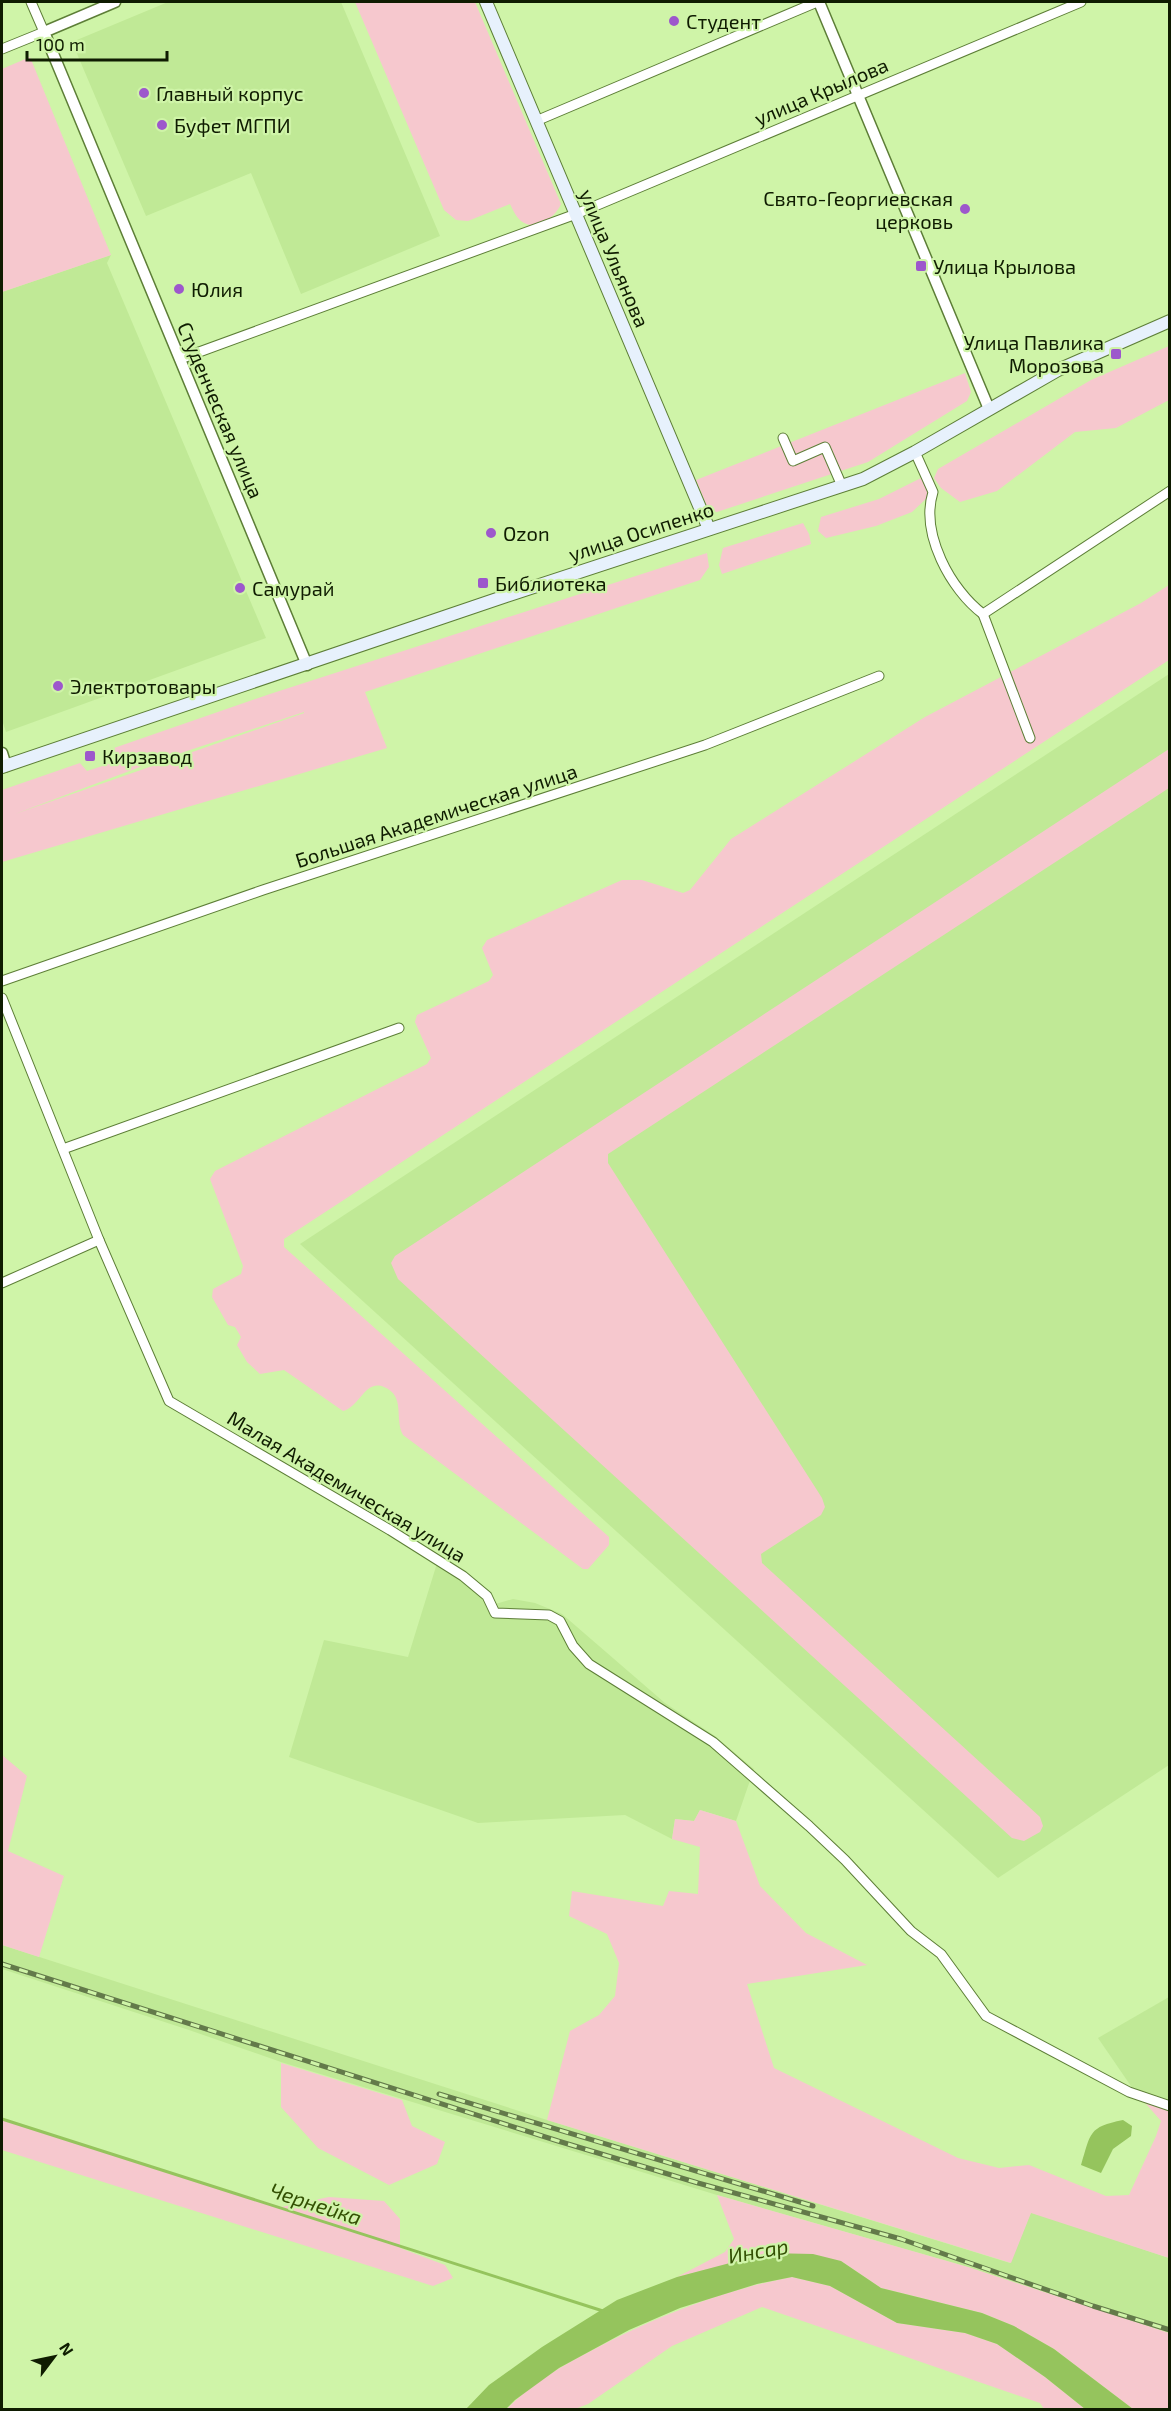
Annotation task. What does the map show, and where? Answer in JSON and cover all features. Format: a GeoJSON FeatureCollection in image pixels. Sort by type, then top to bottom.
{"type":"FeatureCollection","features":[{"type":"Feature","properties":{"kind":"main road","name":"улица Ульянова"},"geometry":{"type":"LineString","coordinates":[[486,2],[709,529]]}},
{"type":"Feature","properties":{"kind":"main road","name":"улица Осипенко"},"geometry":{"type":"LineString","coordinates":[[4,766],[879,472],[1087,355],[1170,321]]}},
{"type":"Feature","properties":{"kind":"street","name":"Студенческая улица"},"geometry":{"type":"LineString","coordinates":[[32,2],[307,665]]}},
{"type":"Feature","properties":{"kind":"street"},"geometry":{"type":"LineString","coordinates":[[2,49],[115,2]]}},
{"type":"Feature","properties":{"kind":"street"},"geometry":{"type":"LineString","coordinates":[[536,121],[818,2],[989,409]]}},
{"type":"Feature","properties":{"kind":"street","name":"улица Крылова"},"geometry":{"type":"LineString","coordinates":[[180,359],[576,214],[1081,2]]}},
{"type":"Feature","properties":{"kind":"street"},"geometry":{"type":"LineString","coordinates":[[783,438],[793,461],[825,447],[842,486]]}},
{"type":"Feature","properties":{"kind":"street"},"geometry":{"type":"LineString","coordinates":[[915,452],[933,492],[931,524],[939,558],[967,602],[983,614],[1030,738]]}},
{"type":"Feature","properties":{"kind":"street"},"geometry":{"type":"LineString","coordinates":[[983,614],[1170,491]]}},
{"type":"Feature","properties":{"kind":"street","name":"Большая Академическая улица"},"geometry":{"type":"LineString","coordinates":[[2,981],[263,890],[705,745],[879,676]]}},
{"type":"Feature","properties":{"kind":"street"},"geometry":{"type":"LineString","coordinates":[[2,753],[4,766]]}},
{"type":"Feature","properties":{"kind":"street"},"geometry":{"type":"LineString","coordinates":[[2,998],[99,1240],[2,1283]]}},
{"type":"Feature","properties":{"kind":"street"},"geometry":{"type":"LineString","coordinates":[[63,1149],[399,1028]]}},
{"type":"Feature","properties":{"kind":"street","name":"Малая Академическая улица"},"geometry":{"type":"LineString","coordinates":[[99,1240],[169,1401],[390,1530],[463,1576],[487,1596],[495,1613],[549,1615],[560,1621],[573,1646],[589,1664],[713,1742],[809,1826],[845,1860],[911,1931],[940,1954],[986,2016],[1129,2092],[1170,2106]]}},
{"type":"Feature","properties":{"kind":"shaded area"},"geometry":{"type":"Polygon","coordinates":[[[168,2],[341,2],[440,236],[301,294],[251,173],[146,216],[72,42],[168,2]]]}},
{"type":"Feature","properties":{"kind":"shaded area"},"geometry":{"type":"Polygon","coordinates":[[[355,2],[475,2],[561,204],[554,214],[544,222],[532,225],[519,219],[510,204],[468,221],[456,220],[444,210],[355,2]]]}},
{"type":"Feature","properties":{"kind":"shaded area"},"geometry":{"type":"Polygon","coordinates":[[[30,57],[111,255],[2,292],[2,69],[30,57]]]}},
{"type":"Feature","properties":{"kind":"shaded area"},"geometry":{"type":"Polygon","coordinates":[[[111,255],[107,263],[266,638],[6,732],[2,720],[2,292],[111,255]]]}},
{"type":"Feature","properties":{"kind":"shaded area"},"geometry":{"type":"Polygon","coordinates":[[[1169,346],[1169,400],[1116,428],[1075,432],[997,491],[960,502],[941,488],[934,478],[938,469],[1091,380],[1169,346]]]}},
{"type":"Feature","properties":{"kind":"shaded area"},"geometry":{"type":"Polygon","coordinates":[[[965,373],[971,392],[967,401],[868,462],[717,512],[709,511],[696,480],[965,373]]]}},
{"type":"Feature","properties":{"kind":"shaded area"},"geometry":{"type":"Polygon","coordinates":[[[921,478],[930,495],[912,512],[876,526],[826,538],[818,531],[821,517],[879,499],[921,478]]]}},
{"type":"Feature","properties":{"kind":"shaded area"},"geometry":{"type":"Polygon","coordinates":[[[803,523],[811,544],[722,574],[719,565],[723,548],[803,523]]]}},
{"type":"Feature","properties":{"kind":"shaded area"},"geometry":{"type":"Polygon","coordinates":[[[707,553],[709,567],[700,580],[365,692],[387,748],[2,862],[2,790],[80,763],[87,771],[115,762],[114,748],[270,694],[707,553]],[[304,713],[148,764],[15,814],[304,713]]]}},
{"type":"Feature","properties":{"kind":"shaded area"},"geometry":{"type":"Polygon","coordinates":[[[1169,585],[1169,660],[284,1239],[284,1247],[609,1537],[609,1545],[588,1569],[583,1569],[403,1435],[397,1402],[391,1391],[384,1387],[372,1387],[349,1409],[343,1411],[284,1370],[260,1374],[247,1362],[237,1345],[241,1337],[235,1327],[228,1325],[212,1297],[213,1289],[241,1274],[243,1266],[210,1179],[215,1171],[427,1064],[431,1058],[415,1022],[417,1015],[489,981],[493,975],[482,948],[487,940],[622,880],[642,880],[683,893],[690,890],[731,839],[925,717],[1141,603],[1169,585]]]}},
{"type":"Feature","properties":{"kind":"shaded area"},"geometry":{"type":"Polygon","coordinates":[[[1169,674],[1169,1765],[998,1878],[300,1244],[1169,674]]]}},
{"type":"Feature","properties":{"kind":"shaded area"},"geometry":{"type":"Polygon","coordinates":[[[1169,749],[1169,788],[608,1154],[608,1163],[822,1498],[825,1507],[821,1515],[761,1554],[762,1563],[1040,1817],[1043,1826],[1040,1832],[1024,1841],[1012,1838],[398,1279],[391,1263],[395,1256],[1169,749]]]}},
{"type":"Feature","properties":{"kind":"shaded area"},"geometry":{"type":"Polygon","coordinates":[[[438,1560],[492,1605],[513,1599],[535,1603],[562,1614],[665,1703],[715,1736],[754,1769],[736,1821],[700,1810],[694,1821],[675,1819],[672,1839],[625,1815],[478,1823],[289,1757],[324,1640],[408,1657],[438,1560]]]}},
{"type":"Feature","properties":{"kind":"shaded area"},"geometry":{"type":"Polygon","coordinates":[[[2,1755],[27,1776],[8,1851],[64,1876],[39,1957],[2,1945],[2,1755]]]}},
{"type":"Feature","properties":{"kind":"shaded area"},"geometry":{"type":"Polygon","coordinates":[[[700,1810],[736,1821],[760,1886],[806,1933],[867,1965],[747,1984],[774,2068],[958,2158],[999,2168],[1029,2165],[1106,2196],[1129,2195],[1161,2121],[1133,2089],[1169,2102],[1169,2258],[1031,2213],[1011,2263],[547,2120],[570,2031],[599,2015],[615,1996],[619,1963],[607,1934],[569,1916],[572,1891],[663,1906],[669,1891],[698,1894],[700,1847],[672,1839],[675,1819],[694,1821],[700,1810]]]}},
{"type":"Feature","properties":{"kind":"shaded area"},"geometry":{"type":"Polygon","coordinates":[[[2,1945],[547,2120],[1010,2263],[1031,2212],[1169,2258],[1169,2333],[968,2267],[717,2195],[281,2062],[2,1969],[2,1945]]]}},
{"type":"Feature","properties":{"kind":"shaded area"},"geometry":{"type":"Polygon","coordinates":[[[1169,1997],[1169,2102],[1133,2089],[1098,2038],[1169,1997]]]}},
{"type":"Feature","properties":{"kind":"shaded area"},"geometry":{"type":"Polygon","coordinates":[[[281,2063],[402,2100],[412,2126],[445,2142],[437,2164],[389,2185],[318,2148],[281,2107],[281,2063]]]}},
{"type":"Feature","properties":{"kind":"shaded area"},"geometry":{"type":"Polygon","coordinates":[[[2,2119],[281,2207],[329,2197],[384,2201],[400,2219],[400,2248],[445,2265],[453,2278],[433,2286],[2,2150],[2,2119]]]}},
{"type":"Feature","properties":{"kind":"shaded area"},"geometry":{"type":"Polygon","coordinates":[[[1123,2120],[1132,2126],[1131,2136],[1113,2149],[1101,2173],[1081,2165],[1093,2133],[1103,2125],[1123,2120]]]}},
{"type":"Feature","properties":{"kind":"shaded area"},"geometry":{"type":"Polygon","coordinates":[[[717,2195],[968,2267],[1169,2333],[1169,2409],[1133,2409],[1054,2349],[1014,2326],[982,2313],[881,2288],[841,2261],[768,2254],[677,2277],[725,2252],[734,2239],[717,2195]]]}},
{"type":"Feature","properties":{"kind":"shaded area"},"geometry":{"type":"Polygon","coordinates":[[[768,2253],[813,2254],[841,2261],[881,2288],[982,2313],[1014,2326],[1054,2349],[1133,2409],[1085,2409],[1045,2377],[997,2344],[965,2333],[897,2323],[830,2286],[792,2277],[757,2284],[680,2308],[629,2330],[559,2368],[506,2409],[466,2409],[489,2385],[542,2347],[617,2300],[677,2277],[768,2253]]]}},
{"type":"Feature","properties":{"kind":"shaded area"},"geometry":{"type":"Polygon","coordinates":[[[792,2277],[830,2286],[897,2323],[965,2333],[997,2344],[1045,2377],[1085,2409],[1044,2409],[1040,2403],[762,2307],[672,2346],[588,2404],[575,2409],[506,2410],[525,2392],[556,2370],[638,2327],[713,2298],[792,2277]]]}},
{"type":"Feature","properties":{"kind":"waterway","name":"Чернейка"},"geometry":{"type":"LineString","coordinates":[[2,2119],[603,2311]]}},
{"type":"Feature","properties":{"kind":"railway"},"geometry":{"type":"LineString","coordinates":[[2,1964],[558,2141],[698,2183],[901,2239],[1093,2306],[1170,2330]]}},
{"type":"Feature","properties":{"kind":"railway"},"geometry":{"type":"LineString","coordinates":[[439,2094],[813,2206]]}},
{"type":"Feature","properties":{"kind":"place","name":"Студент"},"geometry":{"type":"Point","coordinates":[674,21]}},
{"type":"Feature","properties":{"kind":"place","name":"Главный корпус"},"geometry":{"type":"Point","coordinates":[144,93]}},
{"type":"Feature","properties":{"kind":"place","name":"Буфет МГПИ"},"geometry":{"type":"Point","coordinates":[162,125]}},
{"type":"Feature","properties":{"kind":"place","name":"Свято-Георгиевская церковь"},"geometry":{"type":"Point","coordinates":[965,209]}},
{"type":"Feature","properties":{"kind":"place","name":"Улица Крылова"},"geometry":{"type":"Point","coordinates":[921,266]}},
{"type":"Feature","properties":{"kind":"place","name":"Юлия"},"geometry":{"type":"Point","coordinates":[179,289]}},
{"type":"Feature","properties":{"kind":"place","name":"Улица Павлика Морозова"},"geometry":{"type":"Point","coordinates":[1116,354]}},
{"type":"Feature","properties":{"kind":"place","name":"Ozon"},"geometry":{"type":"Point","coordinates":[491,533]}},
{"type":"Feature","properties":{"kind":"place","name":"Библиотека"},"geometry":{"type":"Point","coordinates":[483,583]}},
{"type":"Feature","properties":{"kind":"place","name":"Самурай"},"geometry":{"type":"Point","coordinates":[240,588]}},
{"type":"Feature","properties":{"kind":"place","name":"Электротовары"},"geometry":{"type":"Point","coordinates":[58,686]}},
{"type":"Feature","properties":{"kind":"place","name":"Кирзавод"},"geometry":{"type":"Point","coordinates":[90,756]}},
{"type":"Feature","properties":{"kind":"water label","name":"Инсар"},"geometry":{"type":"Point","coordinates":[758,2250]}}]}
